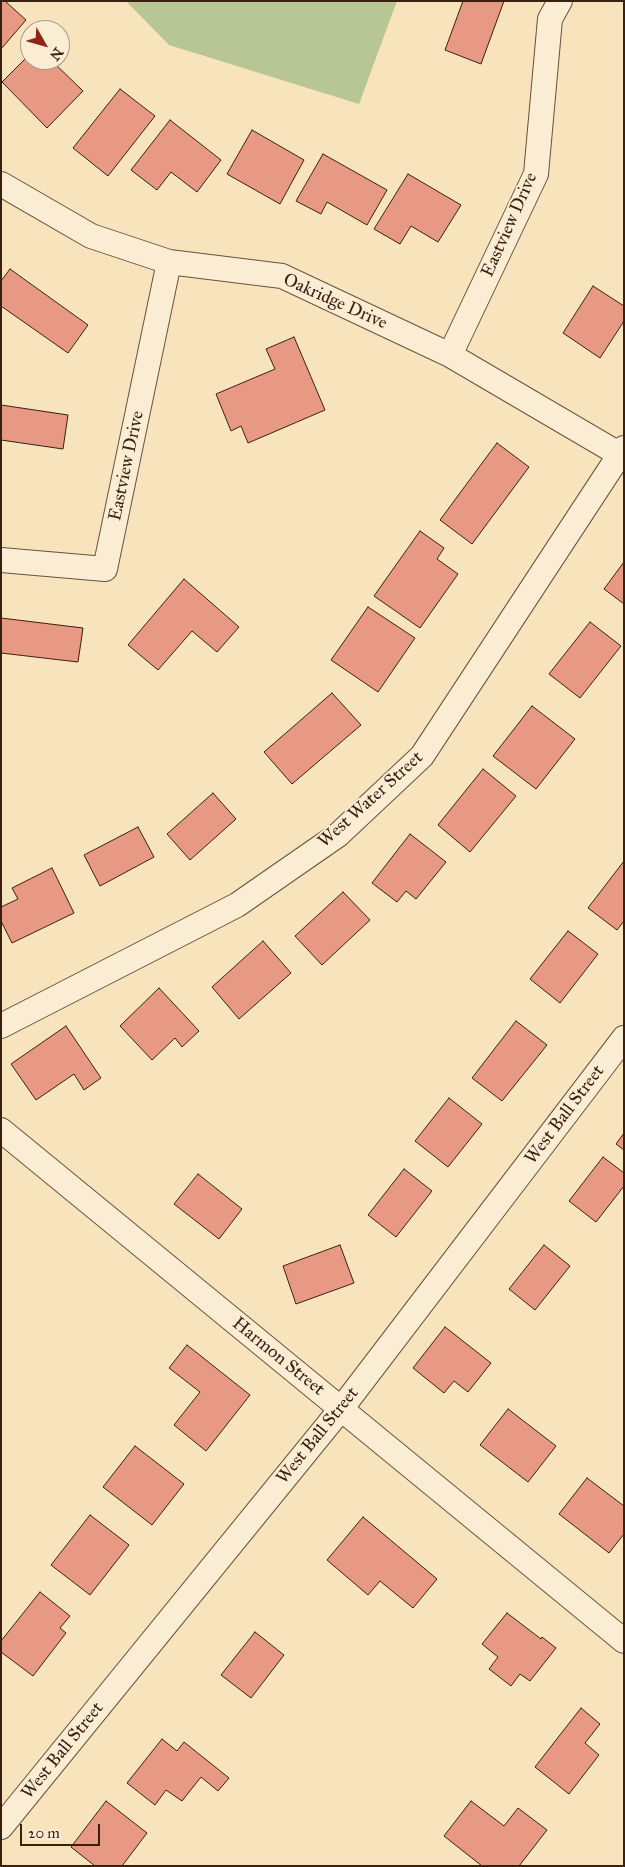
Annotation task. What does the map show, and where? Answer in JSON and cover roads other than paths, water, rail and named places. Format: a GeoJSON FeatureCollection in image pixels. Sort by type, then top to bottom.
{"type":"FeatureCollection","features":[{"type":"Feature","properties":{"kind":"street","name":"Eastview Drive"},"geometry":{"type":"LineString","coordinates":[[450,355],[536,174],[550,19],[560,1]]}},
{"type":"Feature","properties":{"kind":"street","name":"Oakridge Drive"},"geometry":{"type":"LineString","coordinates":[[1,184],[91,236],[169,262],[282,276],[450,355],[622,453]]}},
{"type":"Feature","properties":{"kind":"street","name":"Eastview Drive"},"geometry":{"type":"LineString","coordinates":[[1,560],[105,569],[169,262]]}},
{"type":"Feature","properties":{"kind":"street","name":"West Water Street"},"geometry":{"type":"LineString","coordinates":[[1,1026],[237,905],[338,835],[422,756],[622,453]]}},
{"type":"Feature","properties":{"kind":"street","name":"West Ball Street"},"geometry":{"type":"LineString","coordinates":[[1,1827],[341,1409],[624,1038]]}},
{"type":"Feature","properties":{"kind":"street","name":"Harmon Street"},"geometry":{"type":"LineString","coordinates":[[1,1130],[624,1641]]}}]}
